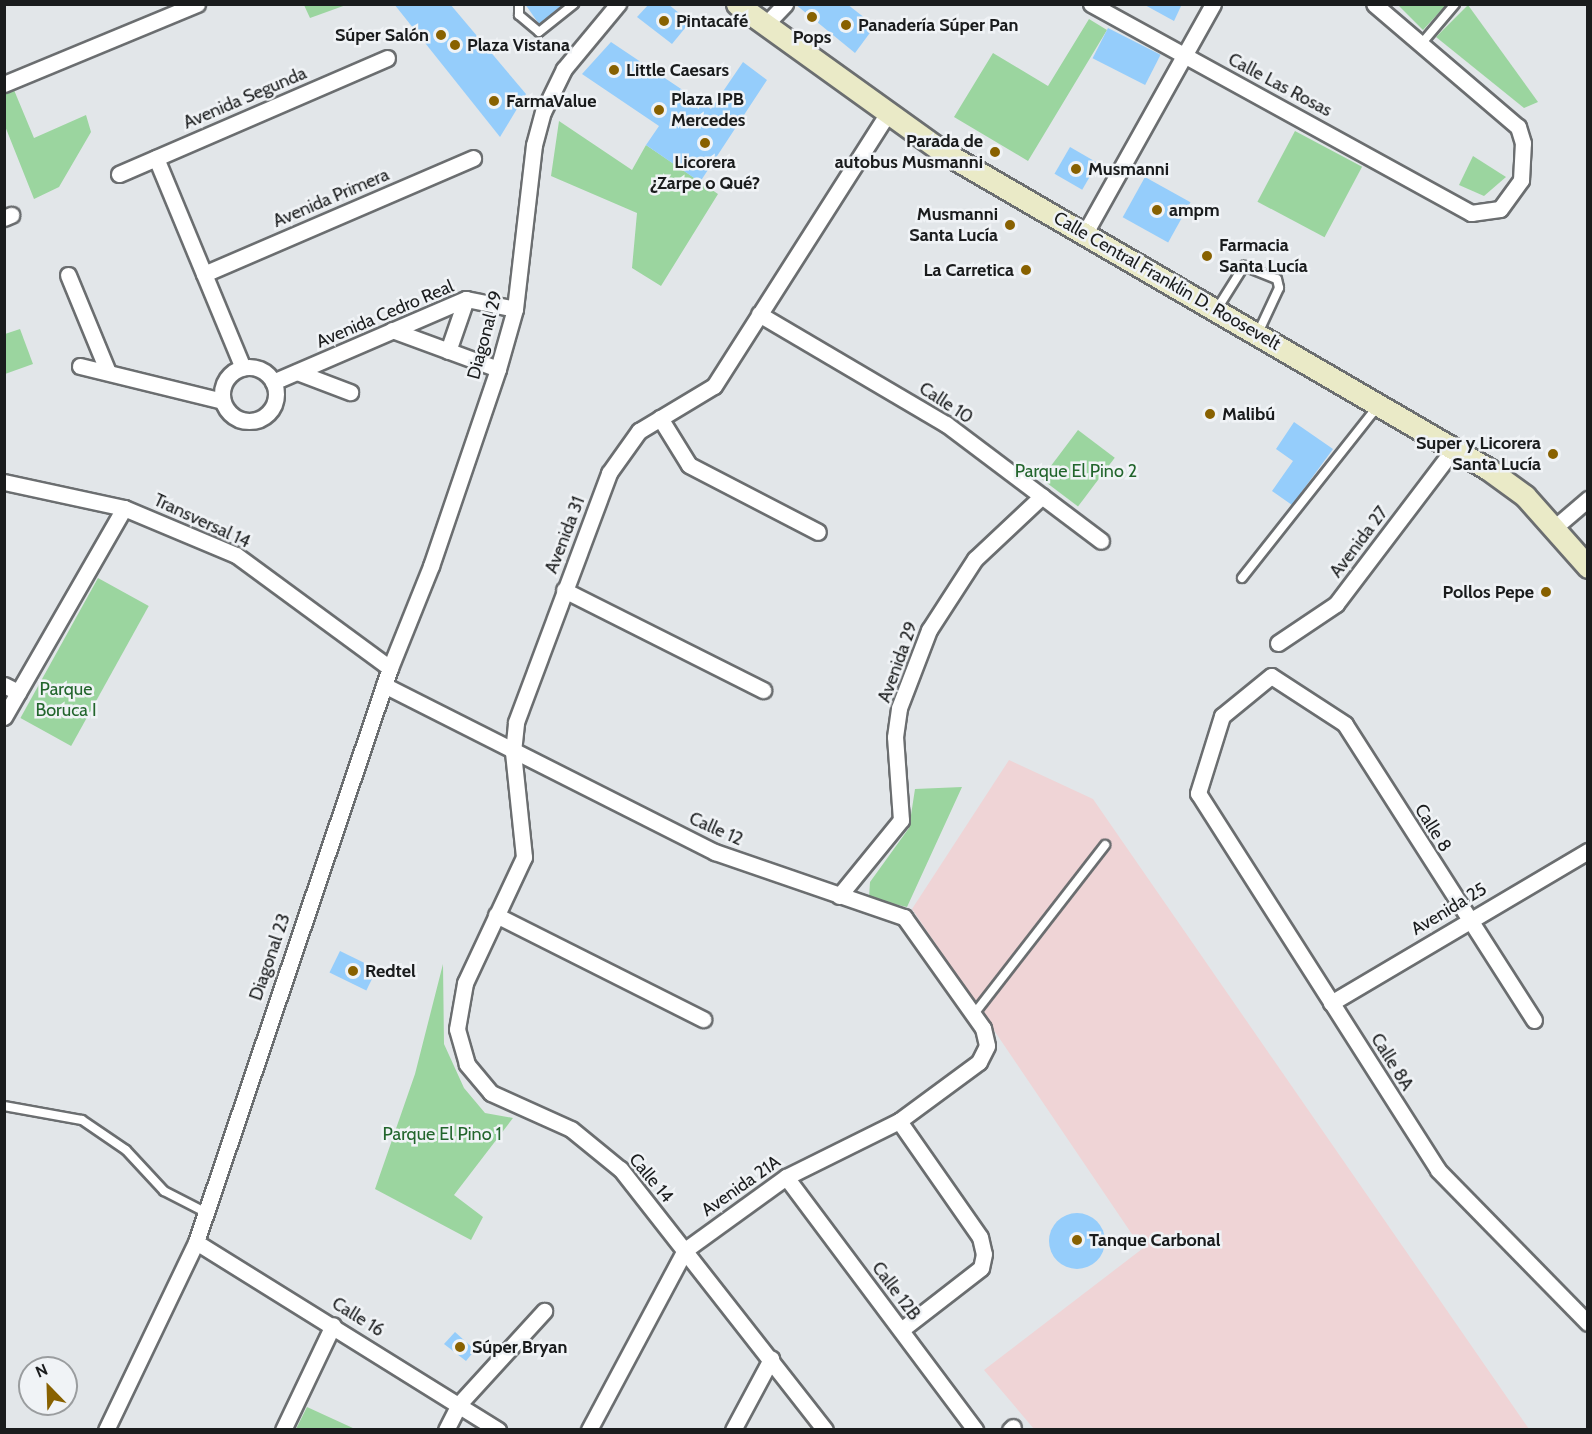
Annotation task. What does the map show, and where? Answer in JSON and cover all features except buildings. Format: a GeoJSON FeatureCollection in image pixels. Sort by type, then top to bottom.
{"type":"FeatureCollection","features":[{"type":"Feature","properties":{"kind":"main road","name":"Calle Central Franklin D. Roosevelt"},"geometry":{"type":"LineString","coordinates":[[737,4],[886,116],[1379,405],[1455,447],[1525,496],[1587,567]]}},
{"type":"Feature","properties":{"kind":"street"},"geometry":{"type":"LineString","coordinates":[[4,84],[196,4]]}},
{"type":"Feature","properties":{"kind":"street","name":"Diagonal 29"},"geometry":{"type":"LineString","coordinates":[[384,685],[431,566],[498,369],[515,309],[534,145],[543,112],[564,69],[618,4]]}},
{"type":"Feature","properties":{"kind":"street"},"geometry":{"type":"LineString","coordinates":[[765,25],[785,4]]}},
{"type":"Feature","properties":{"kind":"street","name":"Calle Las Rosas"},"geometry":{"type":"LineString","coordinates":[[1091,4],[1182,56],[1452,200],[1484,213],[1500,210],[1512,198],[1521,180],[1523,143],[1507,114],[1422,43]]}},
{"type":"Feature","properties":{"kind":"street"},"geometry":{"type":"LineString","coordinates":[[1085,233],[1213,4]]}},
{"type":"Feature","properties":{"kind":"street"},"geometry":{"type":"LineString","coordinates":[[1374,4],[1422,43]]}},
{"type":"Feature","properties":{"kind":"street","name":"Avenida Segunda"},"geometry":{"type":"LineString","coordinates":[[118,174],[387,58]]}},
{"type":"Feature","properties":{"kind":"street","name":"Avenida 31"},"geometry":{"type":"LineString","coordinates":[[460,1047],[460,1000],[496,915],[524,857],[513,752],[516,722],[564,590],[618,454],[660,418],[714,386],[886,116]]}},
{"type":"Feature","properties":{"kind":"street"},"geometry":{"type":"LineString","coordinates":[[156,158],[243,368]]}},
{"type":"Feature","properties":{"kind":"street","name":"Avenida Primera"},"geometry":{"type":"LineString","coordinates":[[204,273],[473,158]]}},
{"type":"Feature","properties":{"kind":"street"},"geometry":{"type":"LineString","coordinates":[[69,275],[108,372]]}},
{"type":"Feature","properties":{"kind":"street"},"geometry":{"type":"LineString","coordinates":[[448,351],[466,299]]}},
{"type":"Feature","properties":{"kind":"street","name":"Avenida Cedro Real"},"geometry":{"type":"LineString","coordinates":[[273,382],[466,299],[515,309]]}},
{"type":"Feature","properties":{"kind":"street","name":"Calle 10"},"geometry":{"type":"LineString","coordinates":[[759,314],[946,424],[1101,541]]}},
{"type":"Feature","properties":{"kind":"street"},"geometry":{"type":"LineString","coordinates":[[392,330],[498,369]]}},
{"type":"Feature","properties":{"kind":"street"},"geometry":{"type":"LineString","coordinates":[[80,366],[222,401],[232,416],[258,420],[272,408],[273,382],[261,370],[243,368],[228,376],[222,401]]}},
{"type":"Feature","properties":{"kind":"street"},"geometry":{"type":"LineString","coordinates":[[297,372],[350,392]]}},
{"type":"Feature","properties":{"kind":"street"},"geometry":{"type":"LineString","coordinates":[[660,418],[671,444],[689,465],[818,532]]}},
{"type":"Feature","properties":{"kind":"street","name":"Avenida 27"},"geometry":{"type":"LineString","coordinates":[[1278,643],[1336,604],[1455,447]]}},
{"type":"Feature","properties":{"kind":"street","name":"Transversal 14"},"geometry":{"type":"LineString","coordinates":[[4,482],[124,508],[236,555],[390,668]]}},
{"type":"Feature","properties":{"kind":"street","name":"Avenida 29"},"geometry":{"type":"LineString","coordinates":[[838,896],[901,820],[896,737],[899,708],[929,630],[975,559],[1042,496]]}},
{"type":"Feature","properties":{"kind":"street"},"geometry":{"type":"LineString","coordinates":[[1554,528],[1587,499]]}},
{"type":"Feature","properties":{"kind":"street"},"geometry":{"type":"LineString","coordinates":[[4,717],[124,508]]}},
{"type":"Feature","properties":{"kind":"street"},"geometry":{"type":"LineString","coordinates":[[564,590],[763,690]]}},
{"type":"Feature","properties":{"kind":"street","name":"Calle 8"},"geometry":{"type":"LineString","coordinates":[[1198,793],[1198,782],[1222,716],[1264,679],[1279,678],[1351,732],[1467,919],[1534,1020]]}},
{"type":"Feature","properties":{"kind":"street"},"geometry":{"type":"LineString","coordinates":[[4,685],[18,693]]}},
{"type":"Feature","properties":{"kind":"street","name":"Calle 12"},"geometry":{"type":"LineString","coordinates":[[384,685],[715,852],[904,917],[974,1014],[987,1046]]}},
{"type":"Feature","properties":{"kind":"street","name":"Diagonal 23"},"geometry":{"type":"LineString","coordinates":[[106,1430],[196,1242],[384,685]]}},
{"type":"Feature","properties":{"kind":"street","name":"Calle 8A"},"geometry":{"type":"LineString","coordinates":[[1198,793],[1438,1170],[1587,1323]]}},
{"type":"Feature","properties":{"kind":"street","name":"Avenida 25"},"geometry":{"type":"LineString","coordinates":[[1331,1003],[1467,919],[1587,851]]}},
{"type":"Feature","properties":{"kind":"street"},"geometry":{"type":"LineString","coordinates":[[496,915],[703,1019]]}},
{"type":"Feature","properties":{"kind":"street","name":"Avenida 21A"},"geometry":{"type":"LineString","coordinates":[[589,1430],[685,1250],[786,1177],[899,1121],[979,1062],[987,1046]]}},
{"type":"Feature","properties":{"kind":"street","name":"Calle 14"},"geometry":{"type":"LineString","coordinates":[[460,1047],[491,1093],[571,1129],[598,1148],[685,1250],[825,1430]]}},
{"type":"Feature","properties":{"kind":"street"},"geometry":{"type":"LineString","coordinates":[[899,1121],[980,1237],[984,1254],[981,1268],[901,1330]]}},
{"type":"Feature","properties":{"kind":"street","name":"Calle 12B"},"geometry":{"type":"LineString","coordinates":[[786,1177],[975,1430]]}},
{"type":"Feature","properties":{"kind":"street","name":"Calle 16"},"geometry":{"type":"LineString","coordinates":[[196,1242],[460,1402],[498,1430]]}},
{"type":"Feature","properties":{"kind":"street"},"geometry":{"type":"LineString","coordinates":[[446,1430],[460,1402],[544,1311]]}},
{"type":"Feature","properties":{"kind":"street"},"geometry":{"type":"LineString","coordinates":[[283,1430],[333,1324]]}},
{"type":"Feature","properties":{"kind":"street"},"geometry":{"type":"LineString","coordinates":[[733,1430],[771,1359]]}},
{"type":"Feature","properties":{"kind":"lane"},"geometry":{"type":"LineString","coordinates":[[519,4],[519,15],[539,32],[574,4]]}},
{"type":"Feature","properties":{"kind":"lane"},"geometry":{"type":"LineString","coordinates":[[1422,43],[1455,4]]}},
{"type":"Feature","properties":{"kind":"lane"},"geometry":{"type":"LineString","coordinates":[[1216,310],[1244,266],[1277,279],[1279,288],[1257,334]]}},
{"type":"Feature","properties":{"kind":"lane"},"geometry":{"type":"LineString","coordinates":[[1242,578],[1379,405]]}},
{"type":"Feature","properties":{"kind":"lane"},"geometry":{"type":"LineString","coordinates":[[974,1014],[1105,845]]}},
{"type":"Feature","properties":{"kind":"lane"},"geometry":{"type":"LineString","coordinates":[[4,1106],[82,1120],[126,1150],[164,1191],[205,1212]]}},
{"type":"Feature","properties":{"kind":"shaded area"},"geometry":{"type":"Polygon","coordinates":[[[1009,760],[1093,799],[1529,1429],[1034,1429],[984,1370],[1142,1249],[912,909],[1009,760]]]}},
{"type":"Feature","properties":{"kind":"green space"},"geometry":{"type":"Polygon","coordinates":[[[1397,4],[1446,4],[1446,5],[1423,30],[1397,4]]]}},
{"type":"Feature","properties":{"kind":"green space"},"geometry":{"type":"Polygon","coordinates":[[[304,5],[346,5],[310,18],[304,5]]]}},
{"type":"Feature","properties":{"kind":"green space"},"geometry":{"type":"Polygon","coordinates":[[[1468,5],[1538,102],[1524,108],[1436,37],[1468,5]]]}},
{"type":"Feature","properties":{"kind":"green space"},"geometry":{"type":"Polygon","coordinates":[[[1089,19],[1107,30],[1028,161],[954,117],[993,53],[1048,86],[1089,19]]]}},
{"type":"Feature","properties":{"kind":"green space"},"geometry":{"type":"Polygon","coordinates":[[[14,90],[34,138],[86,115],[91,132],[59,187],[34,199],[5,126],[5,94],[14,90]]]}},
{"type":"Feature","properties":{"kind":"green space"},"geometry":{"type":"Polygon","coordinates":[[[559,121],[632,170],[646,145],[718,194],[661,286],[632,268],[637,213],[551,176],[559,121]]]}},
{"type":"Feature","properties":{"kind":"green space"},"geometry":{"type":"Polygon","coordinates":[[[1295,131],[1362,167],[1325,237],[1257,202],[1295,131]]]}},
{"type":"Feature","properties":{"kind":"green space"},"geometry":{"type":"Polygon","coordinates":[[[1473,156],[1506,177],[1484,196],[1459,185],[1473,156]]]}},
{"type":"Feature","properties":{"kind":"green space"},"geometry":{"type":"Polygon","coordinates":[[[20,329],[33,364],[5,374],[5,334],[20,329]]]}},
{"type":"Feature","properties":{"kind":"green space","name":"Parque El Pino 2"},"geometry":{"type":"Polygon","coordinates":[[[1078,430],[1115,458],[1078,506],[1041,479],[1078,430]]]}},
{"type":"Feature","properties":{"kind":"green space","name":"Parque Boruca I"},"geometry":{"type":"Polygon","coordinates":[[[98,578],[149,606],[71,746],[20,718],[98,578]]]}},
{"type":"Feature","properties":{"kind":"green space"},"geometry":{"type":"Polygon","coordinates":[[[962,787],[907,907],[869,898],[870,882],[909,828],[915,789],[962,787]]]}},
{"type":"Feature","properties":{"kind":"green space","name":"Parque El Pino 1"},"geometry":{"type":"Polygon","coordinates":[[[443,964],[444,1044],[464,1088],[485,1113],[513,1118],[454,1195],[483,1217],[471,1240],[375,1189],[415,1074],[443,964]]]}},
{"type":"Feature","properties":{"kind":"green space"},"geometry":{"type":"Polygon","coordinates":[[[307,1407],[355,1429],[296,1429],[307,1407]]]}},
{"type":"Feature","properties":{"kind":"place","name":"Pops"},"geometry":{"type":"Point","coordinates":[812,17]}},
{"type":"Feature","properties":{"kind":"place","name":"Pintacafé"},"geometry":{"type":"Point","coordinates":[664,21]}},
{"type":"Feature","properties":{"kind":"place","name":"Panadería Súper Pan"},"geometry":{"type":"Point","coordinates":[846,25]}},
{"type":"Feature","properties":{"kind":"place","name":"Súper Salón"},"geometry":{"type":"Point","coordinates":[441,35]}},
{"type":"Feature","properties":{"kind":"place","name":"Plaza Vistana"},"geometry":{"type":"Point","coordinates":[455,45]}},
{"type":"Feature","properties":{"kind":"place","name":"Little Caesars"},"geometry":{"type":"Point","coordinates":[614,70]}},
{"type":"Feature","properties":{"kind":"place","name":"FarmaValue"},"geometry":{"type":"Point","coordinates":[494,101]}},
{"type":"Feature","properties":{"kind":"place","name":"Plaza IPB Mercedes"},"geometry":{"type":"Point","coordinates":[659,110]}},
{"type":"Feature","properties":{"kind":"place","name":"Licorera ¿Zarpe o Qué?"},"geometry":{"type":"Point","coordinates":[705,143]}},
{"type":"Feature","properties":{"kind":"place","name":"Parada de autobus Musmanni"},"geometry":{"type":"Point","coordinates":[995,152]}},
{"type":"Feature","properties":{"kind":"place","name":"Musmanni"},"geometry":{"type":"Point","coordinates":[1076,169]}},
{"type":"Feature","properties":{"kind":"place","name":"ampm"},"geometry":{"type":"Point","coordinates":[1157,210]}},
{"type":"Feature","properties":{"kind":"place","name":"Musmanni Santa Lucía"},"geometry":{"type":"Point","coordinates":[1010,225]}},
{"type":"Feature","properties":{"kind":"place","name":"Farmacia Santa Lucía"},"geometry":{"type":"Point","coordinates":[1207,256]}},
{"type":"Feature","properties":{"kind":"place","name":"La Carretica"},"geometry":{"type":"Point","coordinates":[1026,270]}},
{"type":"Feature","properties":{"kind":"place","name":"Malibú"},"geometry":{"type":"Point","coordinates":[1210,414]}},
{"type":"Feature","properties":{"kind":"place","name":"Super y Licorera Santa Lucía"},"geometry":{"type":"Point","coordinates":[1553,454]}},
{"type":"Feature","properties":{"kind":"place","name":"Pollos Pepe"},"geometry":{"type":"Point","coordinates":[1546,592]}},
{"type":"Feature","properties":{"kind":"place","name":"Redtel"},"geometry":{"type":"Point","coordinates":[353,971]}},
{"type":"Feature","properties":{"kind":"place","name":"Tanque Carbonal"},"geometry":{"type":"Point","coordinates":[1077,1240]}},
{"type":"Feature","properties":{"kind":"place","name":"Súper Bryan"},"geometry":{"type":"Point","coordinates":[460,1347]}}]}
